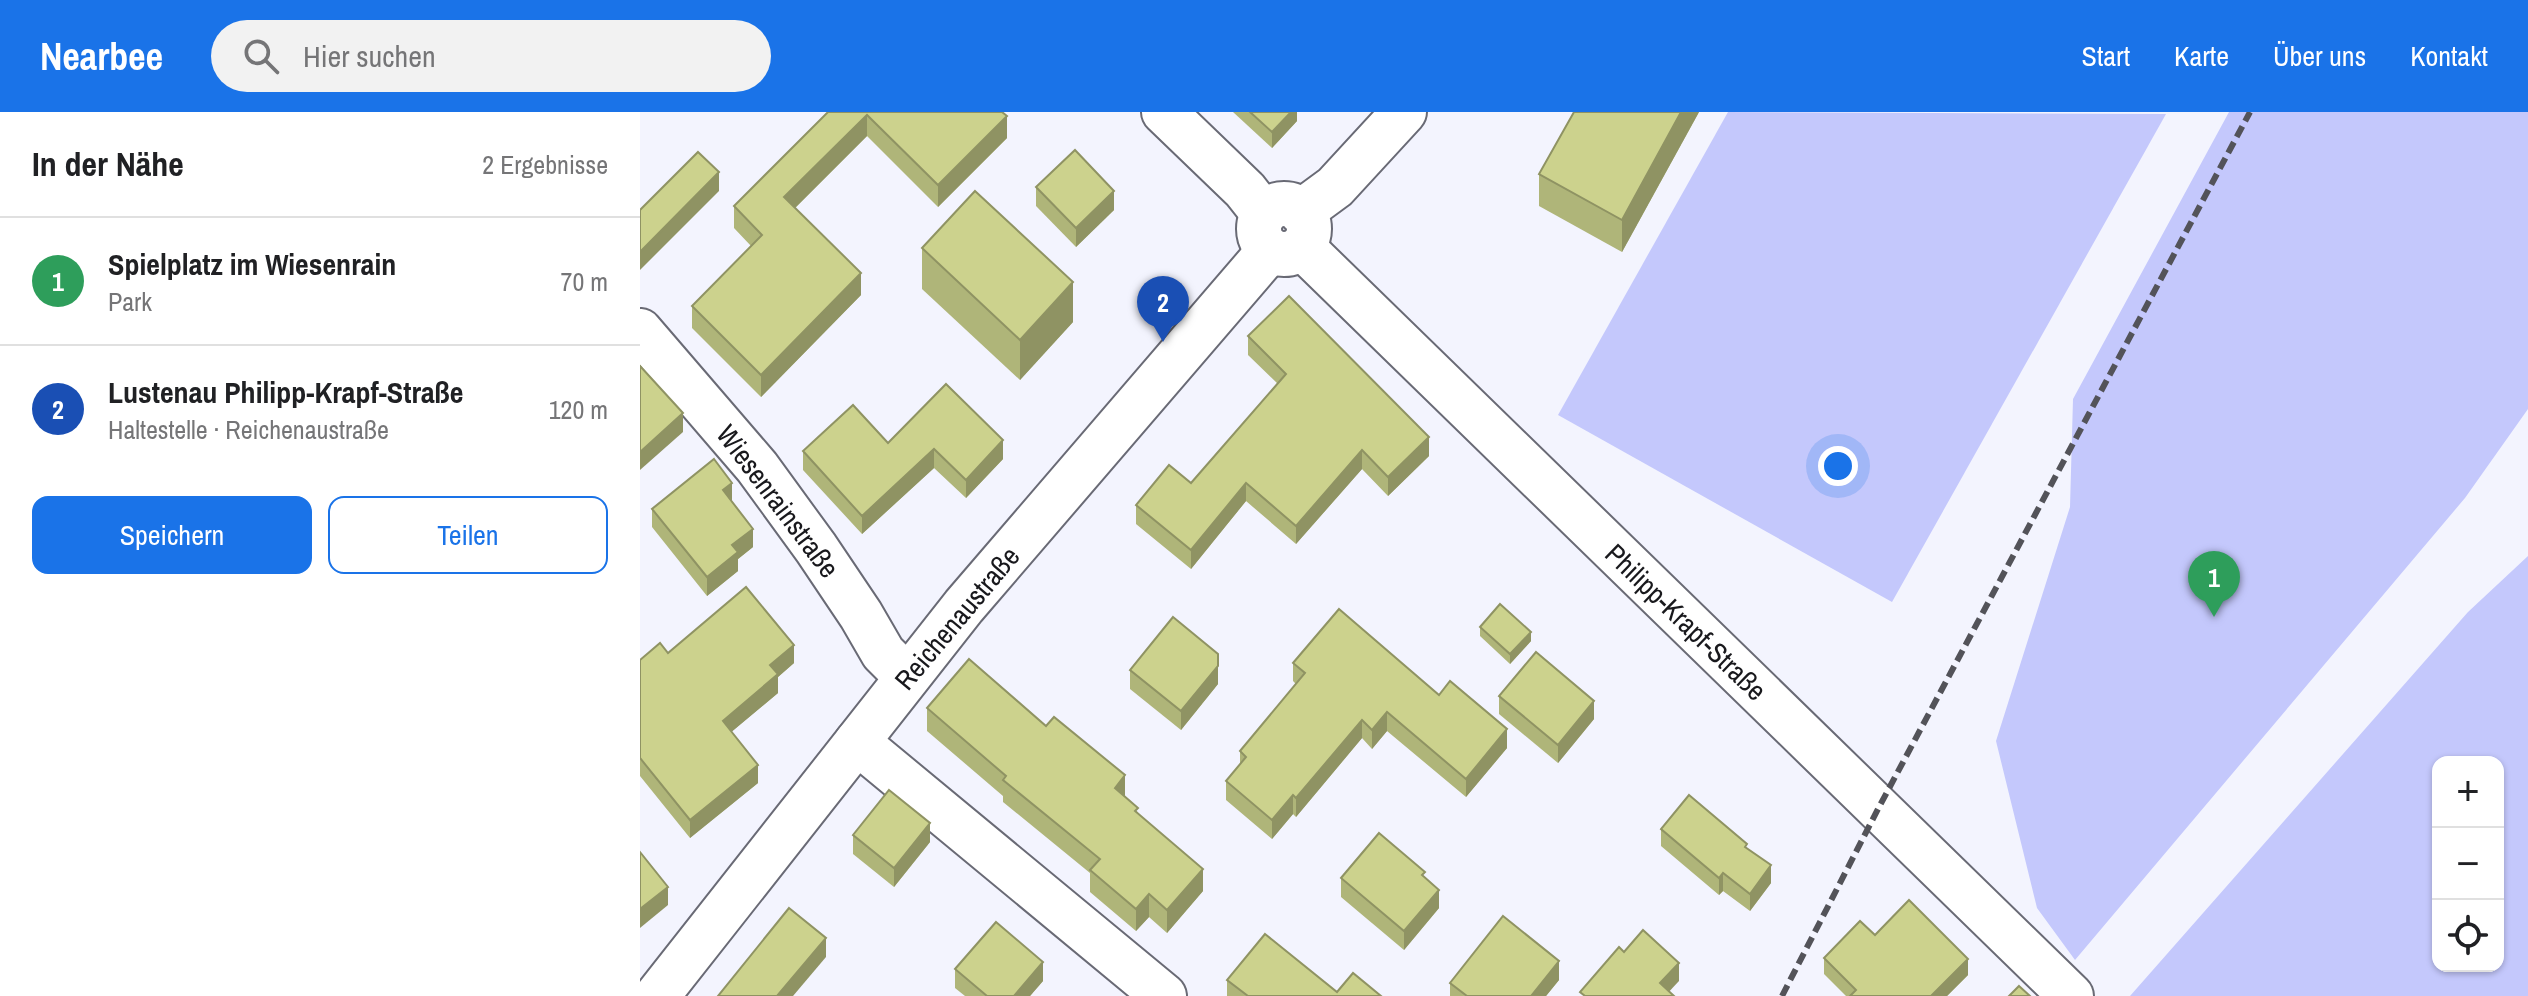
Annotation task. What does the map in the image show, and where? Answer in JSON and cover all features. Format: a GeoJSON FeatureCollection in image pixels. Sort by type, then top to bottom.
{"type":"FeatureCollection","features":[{"type":"Feature","properties":{"kind":"street","name":"Philipp-Krapf-Straße"},"geometry":{"type":"LineString","coordinates":[[1164,112],[2071,996]]}},
{"type":"Feature","properties":{"kind":"street","name":"Reichenaustraße"},"geometry":{"type":"LineString","coordinates":[[657,996],[964,606],[1284,231],[1335,187],[1404,112]]}},
{"type":"Feature","properties":{"kind":"street","name":"Wiesenrainstraße"},"geometry":{"type":"LineString","coordinates":[[640,331],[757,467],[816,548],[883,653],[907,677]]}},
{"type":"Feature","properties":{"kind":"street"},"geometry":{"type":"LineString","coordinates":[[857,742],[1164,996]]}},
{"type":"Feature","properties":{"kind":"shaded area"},"geometry":{"type":"Polygon","coordinates":[[[1728,112],[2166,114],[1892,602],[1558,415],[1728,112]]]}},
{"type":"Feature","properties":{"kind":"shaded area"},"geometry":{"type":"Polygon","coordinates":[[[2229,112],[2528,112],[2528,409],[2465,498],[2075,960],[2037,908],[1996,741],[2070,507],[2073,399],[2229,112]]]}},
{"type":"Feature","properties":{"kind":"shaded area"},"geometry":{"type":"Polygon","coordinates":[[[2528,556],[2528,996],[2130,996],[2468,612],[2528,556]]]}},
{"type":"Feature","properties":{"kind":"building"},"geometry":{"type":"Polygon","coordinates":[[[828,112],[1002,112],[1007,116],[938,185],[867,115],[784,197],[861,273],[761,375],[692,306],[762,235],[734,206],[828,112]]]}},
{"type":"Feature","properties":{"kind":"building"},"geometry":{"type":"Polygon","coordinates":[[[1250,112],[1291,112],[1272,132],[1250,112]]]}},
{"type":"Feature","properties":{"kind":"building"},"geometry":{"type":"Polygon","coordinates":[[[1574,112],[1681,112],[1622,220],[1539,174],[1574,112]]]}},
{"type":"Feature","properties":{"kind":"building"},"geometry":{"type":"Polygon","coordinates":[[[1075,150],[1114,191],[1076,228],[1036,187],[1075,150]]]}},
{"type":"Feature","properties":{"kind":"building"},"geometry":{"type":"Polygon","coordinates":[[[698,152],[719,172],[640,252],[640,210],[698,152]]]}},
{"type":"Feature","properties":{"kind":"building"},"geometry":{"type":"Polygon","coordinates":[[[975,191],[1073,282],[1020,340],[922,248],[975,191]]]}},
{"type":"Feature","properties":{"kind":"building"},"geometry":{"type":"Polygon","coordinates":[[[1289,296],[1429,437],[1388,477],[1362,450],[1296,526],[1246,483],[1191,550],[1136,505],[1169,465],[1191,483],[1286,374],[1248,336],[1289,296]]]}},
{"type":"Feature","properties":{"kind":"building"},"geometry":{"type":"Polygon","coordinates":[[[640,366],[683,413],[640,452],[640,366]]]}},
{"type":"Feature","properties":{"kind":"building"},"geometry":{"type":"Polygon","coordinates":[[[946,384],[1003,440],[966,480],[934,449],[862,516],[803,451],[853,405],[888,443],[946,384]]]}},
{"type":"Feature","properties":{"kind":"building"},"geometry":{"type":"Polygon","coordinates":[[[714,459],[732,483],[723,490],[753,529],[732,545],[738,552],[707,577],[652,509],[714,459]]]}},
{"type":"Feature","properties":{"kind":"building"},"geometry":{"type":"Polygon","coordinates":[[[746,587],[794,645],[770,665],[778,674],[723,721],[758,765],[690,820],[640,758],[640,660],[660,643],[668,653],[746,587]]]}},
{"type":"Feature","properties":{"kind":"building"},"geometry":{"type":"Polygon","coordinates":[[[1500,604],[1531,632],[1510,654],[1480,627],[1500,604]]]}},
{"type":"Feature","properties":{"kind":"building"},"geometry":{"type":"Polygon","coordinates":[[[1339,609],[1439,695],[1450,681],[1507,729],[1466,779],[1387,712],[1372,730],[1362,720],[1296,798],[1293,795],[1272,820],[1226,781],[1246,757],[1240,751],[1305,673],[1293,663],[1339,609]]]}},
{"type":"Feature","properties":{"kind":"building"},"geometry":{"type":"Polygon","coordinates":[[[1173,617],[1218,654],[1218,666],[1181,711],[1130,670],[1173,617]]]}},
{"type":"Feature","properties":{"kind":"building"},"geometry":{"type":"Polygon","coordinates":[[[1536,652],[1594,701],[1558,745],[1499,696],[1536,652]]]}},
{"type":"Feature","properties":{"kind":"building"},"geometry":{"type":"Polygon","coordinates":[[[969,659],[1046,726],[1054,717],[1125,775],[1115,788],[1138,808],[1135,811],[1203,869],[1167,910],[1149,894],[1136,909],[1090,870],[1100,859],[1003,780],[1006,776],[927,708],[969,659]]]}},
{"type":"Feature","properties":{"kind":"building"},"geometry":{"type":"Polygon","coordinates":[[[889,790],[930,823],[894,868],[853,835],[889,790]]]}},
{"type":"Feature","properties":{"kind":"building"},"geometry":{"type":"Polygon","coordinates":[[[1689,795],[1747,844],[1745,847],[1771,865],[1750,894],[1723,873],[1719,878],[1661,829],[1689,795]]]}},
{"type":"Feature","properties":{"kind":"building"},"geometry":{"type":"Polygon","coordinates":[[[1379,833],[1425,872],[1422,875],[1439,890],[1404,931],[1341,878],[1379,833]]]}},
{"type":"Feature","properties":{"kind":"building"},"geometry":{"type":"Polygon","coordinates":[[[640,852],[668,887],[640,909],[640,852]]]}},
{"type":"Feature","properties":{"kind":"building"},"geometry":{"type":"Polygon","coordinates":[[[1909,900],[1968,959],[1931,996],[1850,996],[1856,990],[1824,958],[1860,921],[1875,935],[1909,900]]]}},
{"type":"Feature","properties":{"kind":"building"},"geometry":{"type":"Polygon","coordinates":[[[789,908],[826,938],[777,996],[718,996],[789,908]]]}},
{"type":"Feature","properties":{"kind":"building"},"geometry":{"type":"Polygon","coordinates":[[[1503,916],[1559,961],[1531,996],[1467,996],[1450,983],[1503,916]]]}},
{"type":"Feature","properties":{"kind":"building"},"geometry":{"type":"Polygon","coordinates":[[[996,922],[1043,962],[1014,996],[987,996],[955,969],[996,922]]]}},
{"type":"Feature","properties":{"kind":"building"},"geometry":{"type":"Polygon","coordinates":[[[1643,930],[1679,963],[1660,983],[1674,996],[1585,996],[1580,992],[1619,947],[1624,952],[1643,930]]]}},
{"type":"Feature","properties":{"kind":"building"},"geometry":{"type":"Polygon","coordinates":[[[1265,934],[1337,992],[1353,973],[1381,996],[1248,996],[1227,980],[1265,934]]]}},
{"type":"Feature","properties":{"kind":"building"},"geometry":{"type":"Polygon","coordinates":[[[2019,986],[2030,996],[2009,996],[2019,986]]]}},
{"type":"Feature","properties":{"kind":"railway"},"geometry":{"type":"LineString","coordinates":[[1782,996],[1878,809],[2250,112]]}},
{"type":"Feature","properties":{"kind":"place","name":"Lustenau Philipp-Krapf-Straße"},"geometry":{"type":"Point","coordinates":[1163,342]}},
{"type":"Feature","properties":{"kind":"place","name":"Spielplatz im Wiesenrain"},"geometry":{"type":"Point","coordinates":[2214,617]}}]}
